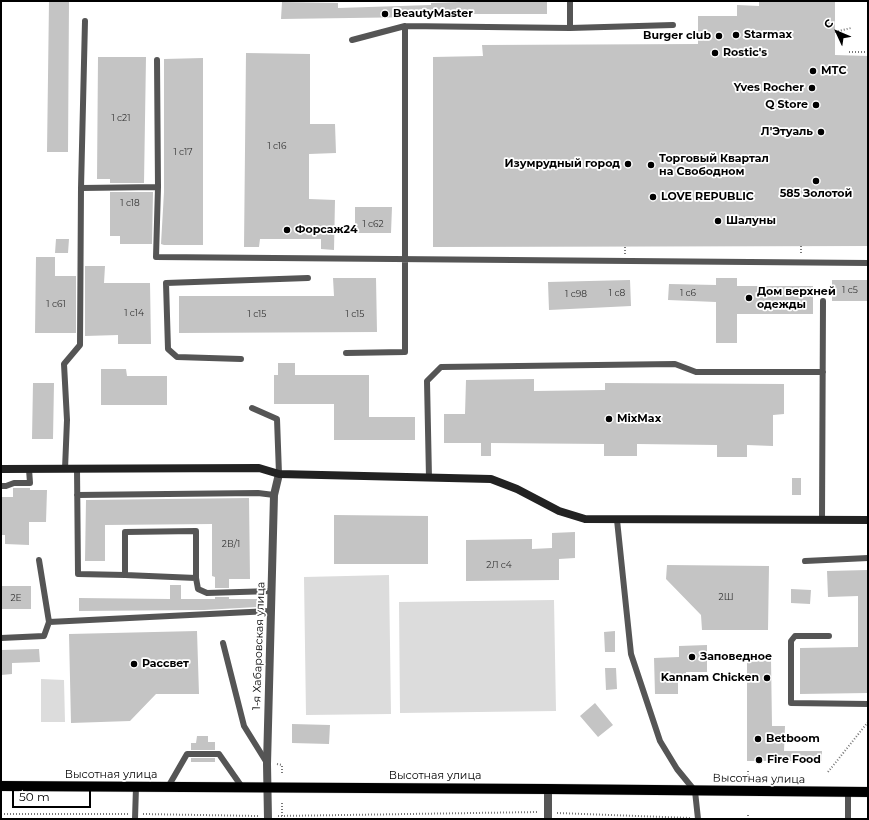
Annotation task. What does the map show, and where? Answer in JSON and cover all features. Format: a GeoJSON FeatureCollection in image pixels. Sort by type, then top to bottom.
{"type":"FeatureCollection","features":[{"type":"Feature","properties":{"kind":"main road","name":"Высотная улица"},"geometry":{"type":"LineString","coordinates":[[1,786],[868,792]]}},
{"type":"Feature","properties":{"kind":"street"},"geometry":{"type":"LineString","coordinates":[[1,469],[259,468],[279,474],[491,479],[517,489],[559,511],[586,519],[868,520]]}},
{"type":"Feature","properties":{"kind":"street","name":"1-я Хабаровская улица"},"geometry":{"type":"LineString","coordinates":[[268,819],[267,764],[270,611],[272,591],[274,495],[279,474]]}},
{"type":"Feature","properties":{"kind":"street"},"geometry":{"type":"LineString","coordinates":[[548,789],[548,816]]}},
{"type":"Feature","properties":{"kind":"lane"},"geometry":{"type":"LineString","coordinates":[[570,1],[570,28]]}},
{"type":"Feature","properties":{"kind":"lane"},"geometry":{"type":"LineString","coordinates":[[65,469],[67,420],[64,364],[80,345],[81,188],[85,21]]}},
{"type":"Feature","properties":{"kind":"lane"},"geometry":{"type":"LineString","coordinates":[[352,40],[405,26],[570,28],[673,25]]}},
{"type":"Feature","properties":{"kind":"lane"},"geometry":{"type":"LineString","coordinates":[[346,353],[405,352],[405,26]]}},
{"type":"Feature","properties":{"kind":"lane"},"geometry":{"type":"LineString","coordinates":[[157,60],[158,187],[156,257],[868,263]]}},
{"type":"Feature","properties":{"kind":"lane"},"geometry":{"type":"LineString","coordinates":[[81,188],[158,187]]}},
{"type":"Feature","properties":{"kind":"lane"},"geometry":{"type":"LineString","coordinates":[[241,359],[177,357],[168,349],[166,282],[308,278]]}},
{"type":"Feature","properties":{"kind":"lane"},"geometry":{"type":"LineString","coordinates":[[822,520],[823,301]]}},
{"type":"Feature","properties":{"kind":"lane"},"geometry":{"type":"LineString","coordinates":[[429,478],[427,381],[441,367],[675,364],[696,372],[823,372]]}},
{"type":"Feature","properties":{"kind":"lane"},"geometry":{"type":"LineString","coordinates":[[252,408],[276,419],[279,474]]}},
{"type":"Feature","properties":{"kind":"lane"},"geometry":{"type":"LineString","coordinates":[[1,486],[14,483],[30,483],[29,469]]}},
{"type":"Feature","properties":{"kind":"lane"},"geometry":{"type":"LineString","coordinates":[[77,469],[78,574],[196,578]]}},
{"type":"Feature","properties":{"kind":"lane"},"geometry":{"type":"LineString","coordinates":[[77,495],[258,493],[274,495]]}},
{"type":"Feature","properties":{"kind":"lane"},"geometry":{"type":"LineString","coordinates":[[617,520],[631,654],[660,741],[677,769],[695,791],[698,819]]}},
{"type":"Feature","properties":{"kind":"lane"},"geometry":{"type":"LineString","coordinates":[[125,575],[125,532],[196,532],[196,578],[198,589],[207,593],[272,591]]}},
{"type":"Feature","properties":{"kind":"lane"},"geometry":{"type":"LineString","coordinates":[[805,561],[868,558]]}},
{"type":"Feature","properties":{"kind":"lane"},"geometry":{"type":"LineString","coordinates":[[1,638],[44,636],[49,622],[39,560]]}},
{"type":"Feature","properties":{"kind":"lane"},"geometry":{"type":"LineString","coordinates":[[49,622],[270,611]]}},
{"type":"Feature","properties":{"kind":"lane"},"geometry":{"type":"LineString","coordinates":[[829,636],[795,636],[791,640],[791,703],[868,704]]}},
{"type":"Feature","properties":{"kind":"lane"},"geometry":{"type":"LineString","coordinates":[[223,643],[244,726],[267,764]]}},
{"type":"Feature","properties":{"kind":"lane"},"geometry":{"type":"LineString","coordinates":[[168,787],[188,754],[219,754],[242,787]]}},
{"type":"Feature","properties":{"kind":"lane"},"geometry":{"type":"LineString","coordinates":[[135,819],[136,787]]}},
{"type":"Feature","properties":{"kind":"lane"},"geometry":{"type":"LineString","coordinates":[[848,792],[848,819]]}},
{"type":"Feature","properties":{"kind":"path"},"geometry":{"type":"LineString","coordinates":[[835,32],[851,28]]}},
{"type":"Feature","properties":{"kind":"path"},"geometry":{"type":"LineString","coordinates":[[850,52],[868,52]]}},
{"type":"Feature","properties":{"kind":"path"},"geometry":{"type":"LineString","coordinates":[[828,772],[868,722]]}},
{"type":"Feature","properties":{"kind":"path"},"geometry":{"type":"LineString","coordinates":[[277,764],[282,765],[282,773]]}},
{"type":"Feature","properties":{"kind":"path"},"geometry":{"type":"LineString","coordinates":[[748,771],[748,782]]}},
{"type":"Feature","properties":{"kind":"path"},"geometry":{"type":"LineString","coordinates":[[282,802],[282,816]]}},
{"type":"Feature","properties":{"kind":"path"},"geometry":{"type":"LineString","coordinates":[[278,816],[548,816],[698,819]]}},
{"type":"Feature","properties":{"kind":"shaded area"},"geometry":{"type":"Polygon","coordinates":[[[389,575],[391,714],[306,715],[304,577],[389,575]]]}},
{"type":"Feature","properties":{"kind":"shaded area"},"geometry":{"type":"Polygon","coordinates":[[[554,600],[556,711],[400,713],[399,602],[554,600]]]}},
{"type":"Feature","properties":{"kind":"shaded area"},"geometry":{"type":"Polygon","coordinates":[[[41,679],[64,680],[65,722],[41,722],[41,679]]]}},
{"type":"Feature","properties":{"kind":"building"},"geometry":{"type":"Polygon","coordinates":[[[49,1],[69,1],[68,152],[47,152],[49,1]]]}},
{"type":"Feature","properties":{"kind":"building","name":"Торговый Квартал на Свободном"},"geometry":{"type":"Polygon","coordinates":[[[759,1],[835,1],[835,55],[868,56],[868,246],[433,247],[433,57],[483,56],[482,45],[698,44],[698,16],[737,16],[737,5],[759,6],[759,1]]]}},
{"type":"Feature","properties":{"kind":"building"},"geometry":{"type":"Polygon","coordinates":[[[282,2],[338,3],[338,8],[431,5],[431,3],[460,2],[547,2],[547,14],[419,14],[419,17],[281,19],[282,2]]]}},
{"type":"Feature","properties":{"kind":"building"},"geometry":{"type":"Polygon","coordinates":[[[246,53],[310,54],[310,124],[335,124],[336,153],[309,154],[309,199],[335,200],[334,250],[321,249],[321,239],[260,239],[259,247],[244,247],[246,53]]]}},
{"type":"Feature","properties":{"kind":"building"},"geometry":{"type":"Polygon","coordinates":[[[98,57],[146,57],[144,183],[110,183],[110,179],[97,179],[98,57]]]}},
{"type":"Feature","properties":{"kind":"building"},"geometry":{"type":"Polygon","coordinates":[[[203,58],[203,245],[164,245],[161,244],[164,192],[164,59],[203,58]]]}},
{"type":"Feature","properties":{"kind":"building"},"geometry":{"type":"Polygon","coordinates":[[[110,192],[153,192],[152,244],[120,244],[120,236],[110,236],[110,192]]]}},
{"type":"Feature","properties":{"kind":"building"},"geometry":{"type":"Polygon","coordinates":[[[355,207],[392,207],[391,233],[355,233],[355,207]]]}},
{"type":"Feature","properties":{"kind":"building"},"geometry":{"type":"Polygon","coordinates":[[[56,239],[69,239],[68,253],[55,253],[56,239]]]}},
{"type":"Feature","properties":{"kind":"building"},"geometry":{"type":"Polygon","coordinates":[[[36,257],[55,257],[55,276],[76,276],[76,333],[35,333],[36,257]]]}},
{"type":"Feature","properties":{"kind":"building"},"geometry":{"type":"Polygon","coordinates":[[[85,266],[105,266],[104,283],[150,283],[151,344],[118,344],[118,335],[85,336],[85,266]]]}},
{"type":"Feature","properties":{"kind":"building"},"geometry":{"type":"Polygon","coordinates":[[[333,278],[376,278],[377,332],[179,333],[179,296],[334,296],[333,278]]]}},
{"type":"Feature","properties":{"kind":"building"},"geometry":{"type":"Polygon","coordinates":[[[716,278],[737,278],[737,286],[813,286],[813,314],[737,314],[737,343],[716,343],[716,302],[668,300],[669,284],[716,285],[716,278]]]}},
{"type":"Feature","properties":{"kind":"building"},"geometry":{"type":"Polygon","coordinates":[[[630,280],[631,306],[549,310],[548,282],[630,280]]]}},
{"type":"Feature","properties":{"kind":"building"},"geometry":{"type":"Polygon","coordinates":[[[832,280],[868,280],[868,301],[832,301],[832,280]]]}},
{"type":"Feature","properties":{"kind":"building"},"geometry":{"type":"Polygon","coordinates":[[[278,363],[295,363],[295,375],[369,375],[369,417],[415,417],[415,440],[334,440],[334,404],[274,404],[274,375],[278,375],[278,363]]]}},
{"type":"Feature","properties":{"kind":"building"},"geometry":{"type":"Polygon","coordinates":[[[101,369],[126,369],[127,376],[167,376],[167,405],[101,405],[101,369]]]}},
{"type":"Feature","properties":{"kind":"building","name":"MixMax"},"geometry":{"type":"Polygon","coordinates":[[[534,379],[534,391],[605,390],[605,383],[784,384],[784,414],[773,415],[773,446],[747,445],[747,457],[717,457],[717,445],[637,444],[637,456],[604,456],[604,444],[491,443],[491,456],[481,456],[481,443],[444,443],[444,414],[465,414],[466,380],[534,379]]]}},
{"type":"Feature","properties":{"kind":"building"},"geometry":{"type":"Polygon","coordinates":[[[33,383],[54,383],[53,439],[32,439],[33,383]]]}},
{"type":"Feature","properties":{"kind":"building"},"geometry":{"type":"Polygon","coordinates":[[[792,478],[801,478],[801,495],[792,495],[792,478]]]}},
{"type":"Feature","properties":{"kind":"building"},"geometry":{"type":"Polygon","coordinates":[[[13,488],[47,490],[46,522],[29,522],[29,545],[5,544],[5,535],[1,535],[1,497],[13,497],[13,488]]]}},
{"type":"Feature","properties":{"kind":"building"},"geometry":{"type":"Polygon","coordinates":[[[249,498],[250,579],[229,579],[229,588],[215,588],[215,577],[212,576],[212,524],[105,525],[105,561],[85,561],[86,500],[249,498]]]}},
{"type":"Feature","properties":{"kind":"building"},"geometry":{"type":"Polygon","coordinates":[[[334,515],[428,516],[428,564],[334,564],[334,515]]]}},
{"type":"Feature","properties":{"kind":"building"},"geometry":{"type":"Polygon","coordinates":[[[575,532],[575,558],[559,559],[559,580],[466,581],[466,540],[532,539],[532,549],[552,548],[552,533],[575,532]]]}},
{"type":"Feature","properties":{"kind":"building"},"geometry":{"type":"Polygon","coordinates":[[[667,565],[769,566],[768,630],[702,630],[701,615],[666,579],[667,565]]]}},
{"type":"Feature","properties":{"kind":"building"},"geometry":{"type":"Polygon","coordinates":[[[868,570],[868,693],[800,694],[800,648],[858,647],[858,596],[828,597],[827,571],[868,570]]]}},
{"type":"Feature","properties":{"kind":"building"},"geometry":{"type":"Polygon","coordinates":[[[170,585],[181,585],[181,599],[215,599],[215,597],[229,597],[229,599],[257,599],[257,607],[204,610],[79,611],[79,598],[170,599],[170,585]]]}},
{"type":"Feature","properties":{"kind":"building"},"geometry":{"type":"Polygon","coordinates":[[[1,586],[31,586],[31,609],[1,609],[1,586]]]}},
{"type":"Feature","properties":{"kind":"building"},"geometry":{"type":"Polygon","coordinates":[[[791,589],[811,590],[810,604],[791,603],[791,589]]]}},
{"type":"Feature","properties":{"kind":"building","name":"Рассвет"},"geometry":{"type":"Polygon","coordinates":[[[197,631],[199,694],[156,694],[130,721],[71,723],[69,634],[197,631]]]}},
{"type":"Feature","properties":{"kind":"building"},"geometry":{"type":"Polygon","coordinates":[[[615,631],[615,652],[605,652],[604,632],[615,631]]]}},
{"type":"Feature","properties":{"kind":"building"},"geometry":{"type":"Polygon","coordinates":[[[707,645],[707,672],[686,672],[686,681],[678,681],[678,694],[655,694],[654,658],[679,657],[679,646],[707,645]]]}},
{"type":"Feature","properties":{"kind":"building"},"geometry":{"type":"Polygon","coordinates":[[[39,649],[40,662],[12,663],[12,674],[1,675],[1,650],[39,649]]]}},
{"type":"Feature","properties":{"kind":"building"},"geometry":{"type":"Polygon","coordinates":[[[747,659],[771,659],[772,726],[785,726],[784,751],[822,751],[822,761],[747,761],[747,659]]]}},
{"type":"Feature","properties":{"kind":"building"},"geometry":{"type":"Polygon","coordinates":[[[605,668],[616,668],[617,689],[606,690],[605,668]]]}},
{"type":"Feature","properties":{"kind":"building"},"geometry":{"type":"Polygon","coordinates":[[[595,703],[613,725],[598,737],[580,716],[595,703]]]}},
{"type":"Feature","properties":{"kind":"building"},"geometry":{"type":"Polygon","coordinates":[[[292,724],[330,725],[329,744],[292,743],[292,724]]]}},
{"type":"Feature","properties":{"kind":"building"},"geometry":{"type":"Polygon","coordinates":[[[197,736],[208,736],[208,742],[215,742],[215,750],[191,750],[191,743],[196,743],[197,736]]]}},
{"type":"Feature","properties":{"kind":"building"},"geometry":{"type":"Polygon","coordinates":[[[191,758],[215,758],[215,762],[191,762],[191,758]]]}},
{"type":"Feature","properties":{"kind":"place","name":"BeautyMaster"},"geometry":{"type":"Point","coordinates":[385,14]}},
{"type":"Feature","properties":{"kind":"place","name":"Starmax"},"geometry":{"type":"Point","coordinates":[736,35]}},
{"type":"Feature","properties":{"kind":"place","name":"Burger club"},"geometry":{"type":"Point","coordinates":[719,36]}},
{"type":"Feature","properties":{"kind":"place","name":"Rostic's"},"geometry":{"type":"Point","coordinates":[715,53]}},
{"type":"Feature","properties":{"kind":"place","name":"МТС"},"geometry":{"type":"Point","coordinates":[813,71]}},
{"type":"Feature","properties":{"kind":"place","name":"Yves Rocher"},"geometry":{"type":"Point","coordinates":[812,88]}},
{"type":"Feature","properties":{"kind":"place","name":"Q Store"},"geometry":{"type":"Point","coordinates":[816,105]}},
{"type":"Feature","properties":{"kind":"place","name":"Л'Этуаль"},"geometry":{"type":"Point","coordinates":[821,132]}},
{"type":"Feature","properties":{"kind":"place","name":"Изумрудный город"},"geometry":{"type":"Point","coordinates":[628,164]}},
{"type":"Feature","properties":{"kind":"place","name":"Торговый Квартал на Свободном"},"geometry":{"type":"Point","coordinates":[651,165]}},
{"type":"Feature","properties":{"kind":"place","name":"585 Золотой"},"geometry":{"type":"Point","coordinates":[816,181]}},
{"type":"Feature","properties":{"kind":"place","name":"LOVE REPUBLIC"},"geometry":{"type":"Point","coordinates":[653,197]}},
{"type":"Feature","properties":{"kind":"place","name":"Шалуны"},"geometry":{"type":"Point","coordinates":[718,221]}},
{"type":"Feature","properties":{"kind":"place","name":"Форсаж24"},"geometry":{"type":"Point","coordinates":[287,230]}},
{"type":"Feature","properties":{"kind":"place","name":"Дом верхней одежды"},"geometry":{"type":"Point","coordinates":[749,298]}},
{"type":"Feature","properties":{"kind":"place","name":"MixMax"},"geometry":{"type":"Point","coordinates":[609,419]}},
{"type":"Feature","properties":{"kind":"place","name":"Заповедное"},"geometry":{"type":"Point","coordinates":[692,657]}},
{"type":"Feature","properties":{"kind":"place","name":"Рассвет"},"geometry":{"type":"Point","coordinates":[134,664]}},
{"type":"Feature","properties":{"kind":"place","name":"Kannam Chicken"},"geometry":{"type":"Point","coordinates":[767,678]}},
{"type":"Feature","properties":{"kind":"place","name":"Betboom"},"geometry":{"type":"Point","coordinates":[758,739]}},
{"type":"Feature","properties":{"kind":"place","name":"Fire Food"},"geometry":{"type":"Point","coordinates":[759,760]}}]}
